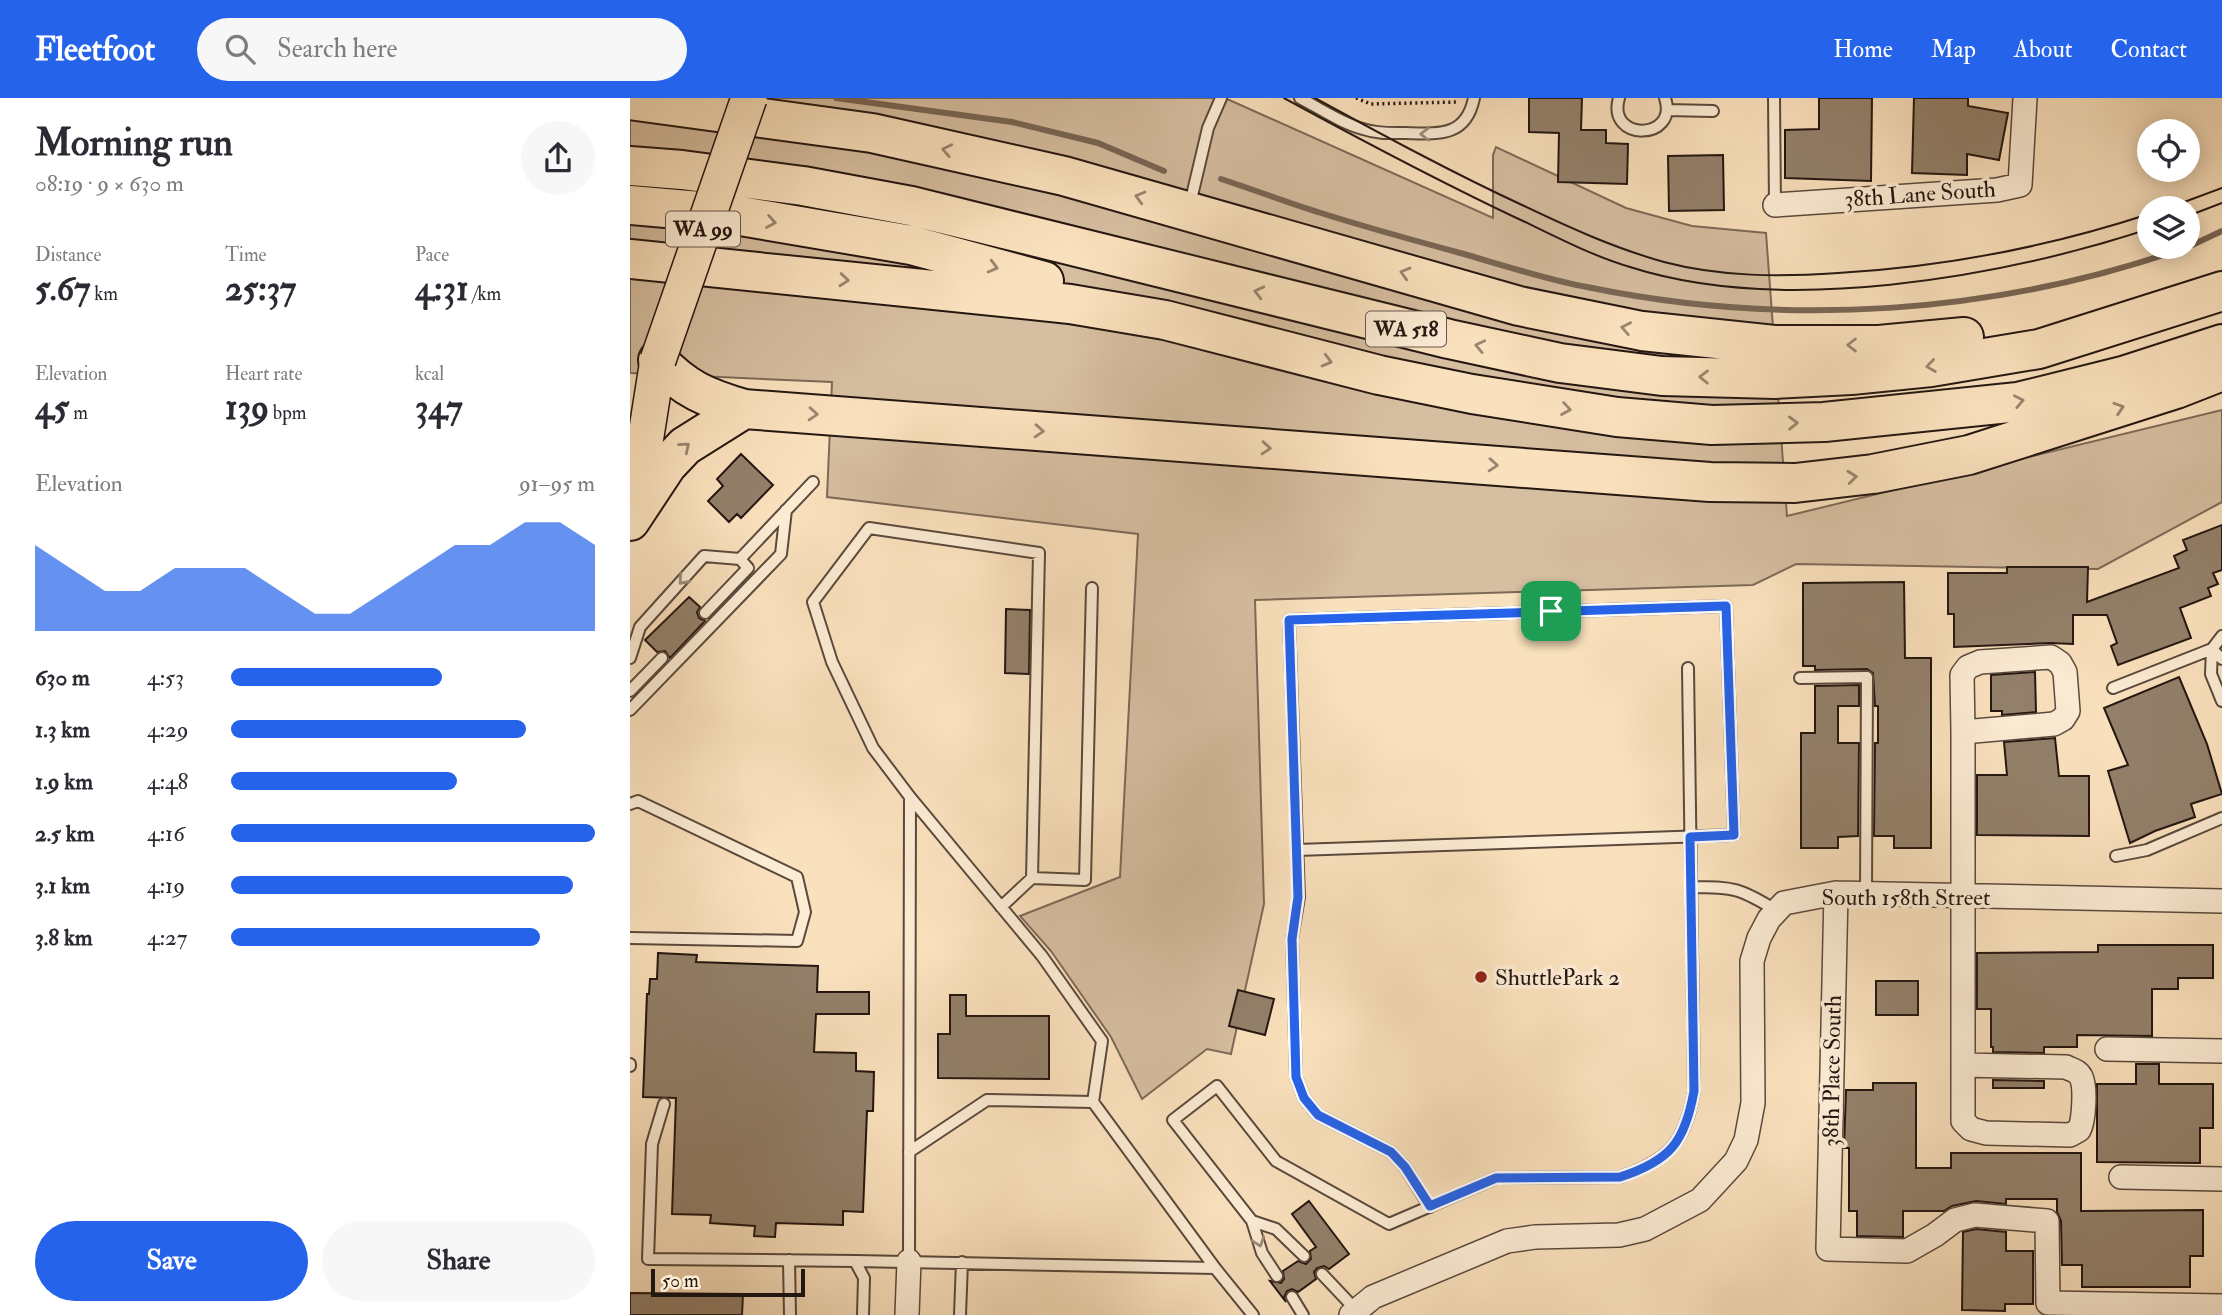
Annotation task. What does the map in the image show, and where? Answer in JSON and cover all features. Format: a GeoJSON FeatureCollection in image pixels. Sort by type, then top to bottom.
{"type":"FeatureCollection","features":[{"type":"Feature","properties":{"kind":"highway"},"geometry":{"type":"LineString","coordinates":[[640,101],[872,133],[1065,176],[1519,306],[1642,331],[1774,345],[1879,345],[2009,333],[2205,297]]}},
{"type":"Feature","properties":{"kind":"highway","name":"WA 518"},"geometry":{"type":"LineString","coordinates":[[630,166],[803,186],[911,206],[1449,340],[1560,363],[1662,376],[1775,379],[1931,367],[2039,349],[2205,297]]}},
{"type":"Feature","properties":{"kind":"highway","name":"WA 518"},"geometry":{"type":"LineString","coordinates":[[630,205],[723,214],[911,245],[1079,290],[1166,320],[1379,375],[1472,394],[1617,417],[1712,425],[1824,422],[2018,402],[2123,376],[2222,344]]}},
{"type":"Feature","properties":{"kind":"highway"},"geometry":{"type":"LineString","coordinates":[[630,259],[1012,296],[1166,320]]}},
{"type":"Feature","properties":{"kind":"highway"},"geometry":{"type":"LineString","coordinates":[[658,360],[687,388],[744,409],[1710,482],[1795,483],[1873,474],[1969,455],[2176,389],[2222,371]]}},
{"type":"Feature","properties":{"kind":"highway"},"geometry":{"type":"LineString","coordinates":[[630,521],[667,465],[685,446],[744,409]]}},
{"type":"Feature","properties":{"kind":"main road","name":"WA 99"},"geometry":{"type":"LineString","coordinates":[[630,513],[642,461],[658,360],[749,98]]}},
{"type":"Feature","properties":{"kind":"main road","name":"WA 99"},"geometry":{"type":"LineString","coordinates":[[630,407],[658,360]]}},
{"type":"Feature","properties":{"kind":"street","name":"38th Lane South"},"geometry":{"type":"LineString","coordinates":[[1775,205],[1997,190],[2020,185],[2025,98]]}},
{"type":"Feature","properties":{"kind":"street"},"geometry":{"type":"LineString","coordinates":[[1963,732],[2054,724],[2063,719],[2068,711],[2065,672],[2060,663],[2051,657],[1980,662],[1968,667],[1962,675],[1963,1121],[1971,1129],[1986,1133],[2070,1135],[2079,1130],[2083,1122],[2082,1079],[2077,1072],[2067,1067],[1963,1065]]}},
{"type":"Feature","properties":{"kind":"street","name":"South 158th Street"},"geometry":{"type":"LineString","coordinates":[[1777,911],[1784,903],[1836,893],[2222,901]]}},
{"type":"Feature","properties":{"kind":"street","name":"38th Place South"},"geometry":{"type":"LineString","coordinates":[[1836,893],[1828,1249],[1907,1251],[1955,1220],[1975,1215],[2048,1221],[2048,1303],[2222,1306]]}},
{"type":"Feature","properties":{"kind":"street"},"geometry":{"type":"LineString","coordinates":[[1354,1313],[1373,1297],[1507,1241],[1535,1237],[1619,1235],[1645,1229],[1700,1200],[1736,1161],[1746,1140],[1753,1103],[1752,961],[1759,938],[1777,911]]}},
{"type":"Feature","properties":{"kind":"street"},"geometry":{"type":"LineString","coordinates":[[2107,1049],[2222,1051]]}},
{"type":"Feature","properties":{"kind":"street"},"geometry":{"type":"LineString","coordinates":[[2121,1177],[2222,1179]]}},
{"type":"Feature","properties":{"kind":"street"},"geometry":{"type":"LineString","coordinates":[[908,1315],[909,1261]]}},
{"type":"Feature","properties":{"kind":"lane"},"geometry":{"type":"LineString","coordinates":[[1189,210],[1208,128],[1221,98]]}},
{"type":"Feature","properties":{"kind":"lane"},"geometry":{"type":"LineString","coordinates":[[1300,98],[1365,130],[1395,133],[1444,133],[1468,117],[1474,100]]}},
{"type":"Feature","properties":{"kind":"lane"},"geometry":{"type":"LineString","coordinates":[[1619,98],[1617,111],[1621,121],[1636,131],[1655,129],[1667,110],[1665,98]]}},
{"type":"Feature","properties":{"kind":"lane"},"geometry":{"type":"LineString","coordinates":[[1774,98],[1775,205]]}},
{"type":"Feature","properties":{"kind":"lane"},"geometry":{"type":"LineString","coordinates":[[1667,110],[1713,111]]}},
{"type":"Feature","properties":{"kind":"lane"},"geometry":{"type":"LineString","coordinates":[[740,559],[813,482]]}},
{"type":"Feature","properties":{"kind":"lane"},"geometry":{"type":"LineString","coordinates":[[630,710],[781,554],[786,510]]}},
{"type":"Feature","properties":{"kind":"lane"},"geometry":{"type":"LineString","coordinates":[[1032,878],[1039,553],[869,528],[813,603],[832,662],[864,731],[882,761],[910,797],[1042,956],[1102,1041],[1093,1102],[1215,1268],[1253,1315]]}},
{"type":"Feature","properties":{"kind":"lane"},"geometry":{"type":"LineString","coordinates":[[630,657],[640,627],[704,556],[740,559],[748,568],[705,613]]}},
{"type":"Feature","properties":{"kind":"lane"},"geometry":{"type":"LineString","coordinates":[[1001,906],[1032,878],[1085,880],[1092,588]]}},
{"type":"Feature","properties":{"kind":"lane"},"geometry":{"type":"LineString","coordinates":[[1297,850],[1734,835],[1726,606],[1289,620],[1298,897],[1292,939],[1296,1077],[1304,1098],[1318,1115],[1391,1152],[1405,1167],[1430,1206]]}},
{"type":"Feature","properties":{"kind":"lane"},"geometry":{"type":"LineString","coordinates":[[2113,688],[2212,649],[2222,636]]}},
{"type":"Feature","properties":{"kind":"lane"},"geometry":{"type":"LineString","coordinates":[[2212,649],[2222,659]]}},
{"type":"Feature","properties":{"kind":"lane"},"geometry":{"type":"LineString","coordinates":[[2212,649],[2211,674],[2222,701]]}},
{"type":"Feature","properties":{"kind":"lane"},"geometry":{"type":"LineString","coordinates":[[630,691],[662,658]]}},
{"type":"Feature","properties":{"kind":"lane"},"geometry":{"type":"LineString","coordinates":[[1277,1276],[1262,1253],[1252,1221],[1173,1119],[1217,1086],[1276,1161],[1389,1224],[1496,1178],[1620,1177],[1639,1171],[1663,1157],[1682,1137],[1690,1116],[1694,1091],[1688,667]]}},
{"type":"Feature","properties":{"kind":"lane"},"geometry":{"type":"LineString","coordinates":[[1800,678],[1867,677],[1866,894]]}},
{"type":"Feature","properties":{"kind":"lane"},"geometry":{"type":"LineString","coordinates":[[909,1261],[910,797]]}},
{"type":"Feature","properties":{"kind":"lane"},"geometry":{"type":"LineString","coordinates":[[630,804],[638,801],[797,877],[805,912],[797,942],[630,938]]}},
{"type":"Feature","properties":{"kind":"lane"},"geometry":{"type":"LineString","coordinates":[[2116,856],[2147,850],[2222,818]]}},
{"type":"Feature","properties":{"kind":"lane"},"geometry":{"type":"LineString","coordinates":[[1691,887],[1735,888],[1747,892],[1777,911]]}},
{"type":"Feature","properties":{"kind":"lane"},"geometry":{"type":"LineString","coordinates":[[909,1152],[987,1100],[1093,1102]]}},
{"type":"Feature","properties":{"kind":"lane"},"geometry":{"type":"LineString","coordinates":[[664,1104],[652,1144],[648,1259],[909,1261],[1215,1268]]}},
{"type":"Feature","properties":{"kind":"lane"},"geometry":{"type":"LineString","coordinates":[[1252,1221],[1276,1229],[1304,1256]]}},
{"type":"Feature","properties":{"kind":"lane"},"geometry":{"type":"LineString","coordinates":[[789,1260],[790,1315]]}},
{"type":"Feature","properties":{"kind":"lane"},"geometry":{"type":"LineString","coordinates":[[855,1261],[864,1278],[863,1315]]}},
{"type":"Feature","properties":{"kind":"lane"},"geometry":{"type":"LineString","coordinates":[[960,1315],[962,1262]]}},
{"type":"Feature","properties":{"kind":"lane"},"geometry":{"type":"LineString","coordinates":[[1322,1274],[1354,1313]]}},
{"type":"Feature","properties":{"kind":"lane"},"geometry":{"type":"LineString","coordinates":[[1292,1297],[1303,1315]]}},
{"type":"Feature","properties":{"kind":"path"},"geometry":{"type":"LineString","coordinates":[[1356,98],[1371,104],[1474,100]]}},
{"type":"Feature","properties":{"kind":"shaded area"},"geometry":{"type":"Polygon","coordinates":[[[630,98],[1225,98],[1493,218],[1493,155],[1496,147],[1626,208],[1692,226],[1766,233],[1787,516],[2222,410],[2222,502],[2098,569],[1796,564],[1753,585],[1255,600],[1264,904],[1231,1054],[1207,1049],[1142,1099],[1111,1037],[1051,951],[1020,916],[1120,877],[1138,534],[827,497],[832,382],[630,373],[630,98]]]}},
{"type":"Feature","properties":{"kind":"building"},"geometry":{"type":"Polygon","coordinates":[[[1529,98],[1582,98],[1581,130],[1606,130],[1606,143],[1628,144],[1627,184],[1558,182],[1559,133],[1529,132],[1529,98]]]}},
{"type":"Feature","properties":{"kind":"building"},"geometry":{"type":"Polygon","coordinates":[[[1819,98],[1872,98],[1871,181],[1785,178],[1785,130],[1819,129],[1819,98]]]}},
{"type":"Feature","properties":{"kind":"building"},"geometry":{"type":"Polygon","coordinates":[[[1914,98],[1968,98],[1968,106],[2008,113],[1999,160],[1967,154],[1967,175],[1912,173],[1914,98]]]}},
{"type":"Feature","properties":{"kind":"building"},"geometry":{"type":"Polygon","coordinates":[[[1723,155],[1724,210],[1669,211],[1668,156],[1723,155]]]}},
{"type":"Feature","properties":{"kind":"building"},"geometry":{"type":"Polygon","coordinates":[[[741,454],[773,485],[741,518],[737,514],[729,522],[708,501],[723,486],[717,479],[741,454]]]}},
{"type":"Feature","properties":{"kind":"building"},"geometry":{"type":"Polygon","coordinates":[[[2222,525],[2222,570],[2213,573],[2218,584],[2208,588],[2211,596],[2180,608],[2191,638],[2118,665],[2111,646],[2117,643],[2107,615],[2073,615],[2073,644],[1954,647],[1954,614],[1948,614],[1948,573],[2007,573],[2007,567],[2088,567],[2087,602],[2179,568],[2174,556],[2187,550],[2183,540],[2222,525]]]}},
{"type":"Feature","properties":{"kind":"building"},"geometry":{"type":"Polygon","coordinates":[[[1904,582],[1905,658],[1931,658],[1931,848],[1894,848],[1894,836],[1874,836],[1878,706],[1875,706],[1873,673],[1867,669],[1815,670],[1815,666],[1803,666],[1803,583],[1904,582]]]}},
{"type":"Feature","properties":{"kind":"building"},"geometry":{"type":"Polygon","coordinates":[[[689,597],[700,607],[697,612],[699,618],[705,621],[670,658],[665,651],[657,652],[645,640],[689,597]]]}},
{"type":"Feature","properties":{"kind":"building"},"geometry":{"type":"Polygon","coordinates":[[[1006,609],[1030,610],[1029,674],[1005,673],[1006,609]]]}},
{"type":"Feature","properties":{"kind":"building"},"geometry":{"type":"Polygon","coordinates":[[[2035,672],[2036,712],[2002,715],[2002,711],[1991,711],[1991,675],[2035,672]]]}},
{"type":"Feature","properties":{"kind":"building"},"geometry":{"type":"Polygon","coordinates":[[[2179,677],[2207,744],[2222,794],[2191,804],[2195,817],[2130,843],[2108,771],[2128,765],[2104,708],[2179,677]]]}},
{"type":"Feature","properties":{"kind":"building"},"geometry":{"type":"Polygon","coordinates":[[[1859,685],[1859,706],[1838,706],[1838,743],[1859,743],[1858,836],[1838,837],[1838,848],[1801,848],[1801,733],[1815,733],[1815,686],[1859,685]]]}},
{"type":"Feature","properties":{"kind":"building"},"geometry":{"type":"Polygon","coordinates":[[[2055,738],[2059,776],[2089,776],[2089,836],[1977,835],[1977,775],[2007,775],[2004,742],[2055,738]]]}},
{"type":"Feature","properties":{"kind":"building"},"geometry":{"type":"Polygon","coordinates":[[[2098,945],[2213,945],[2213,978],[2178,978],[2178,989],[2152,989],[2152,1036],[2077,1035],[2077,1047],[2044,1047],[2044,1053],[1993,1052],[1991,1009],[1977,1009],[1977,953],[2098,952],[2098,945]]]}},
{"type":"Feature","properties":{"kind":"building"},"geometry":{"type":"Polygon","coordinates":[[[658,953],[697,955],[696,962],[818,966],[817,992],[869,992],[869,1014],[816,1014],[814,1052],[856,1053],[856,1071],[874,1072],[873,1111],[867,1111],[863,1212],[843,1211],[843,1225],[776,1223],[775,1237],[754,1236],[755,1226],[710,1223],[711,1215],[672,1214],[676,1098],[643,1097],[647,994],[650,979],[657,979],[658,953]]]}},
{"type":"Feature","properties":{"kind":"building"},"geometry":{"type":"Polygon","coordinates":[[[1876,981],[1918,981],[1918,1015],[1876,1015],[1876,981]]]}},
{"type":"Feature","properties":{"kind":"building"},"geometry":{"type":"Polygon","coordinates":[[[1238,990],[1274,999],[1265,1035],[1229,1026],[1238,990]]]}},
{"type":"Feature","properties":{"kind":"building"},"geometry":{"type":"Polygon","coordinates":[[[950,995],[966,995],[966,1016],[1049,1016],[1049,1079],[938,1078],[938,1034],[950,1034],[950,995]]]}},
{"type":"Feature","properties":{"kind":"building"},"geometry":{"type":"Polygon","coordinates":[[[2136,1064],[2159,1064],[2159,1084],[2213,1084],[2213,1128],[2200,1128],[2200,1163],[2097,1162],[2097,1084],[2136,1084],[2136,1064]]]}},
{"type":"Feature","properties":{"kind":"building"},"geometry":{"type":"Polygon","coordinates":[[[1993,1080],[2044,1081],[2044,1088],[1993,1088],[1993,1080]]]}},
{"type":"Feature","properties":{"kind":"building"},"geometry":{"type":"Polygon","coordinates":[[[1873,1083],[1916,1083],[1916,1168],[1951,1168],[1951,1153],[2081,1153],[2081,1211],[2203,1210],[2203,1256],[2190,1256],[2190,1287],[2082,1287],[2082,1265],[2062,1265],[2061,1221],[2057,1212],[2057,1199],[2006,1199],[2006,1204],[1976,1201],[1952,1206],[1944,1211],[1903,1211],[1903,1237],[1857,1236],[1857,1211],[1849,1211],[1849,1148],[1844,1148],[1846,1090],[1873,1090],[1873,1083]]]}},
{"type":"Feature","properties":{"kind":"building"},"geometry":{"type":"Polygon","coordinates":[[[1309,1201],[1349,1254],[1329,1269],[1324,1266],[1317,1268],[1314,1272],[1316,1279],[1298,1292],[1292,1289],[1287,1291],[1284,1297],[1286,1302],[1270,1281],[1281,1283],[1284,1279],[1283,1271],[1298,1261],[1306,1264],[1311,1259],[1310,1251],[1316,1247],[1292,1214],[1309,1201]]]}},
{"type":"Feature","properties":{"kind":"building"},"geometry":{"type":"Polygon","coordinates":[[[1976,1229],[2006,1232],[2006,1251],[2033,1251],[2033,1304],[2005,1304],[2005,1311],[1962,1310],[1963,1232],[1976,1229]]]}},
{"type":"Feature","properties":{"kind":"building"},"geometry":{"type":"Polygon","coordinates":[[[630,1293],[743,1294],[742,1315],[630,1315],[630,1293]]]}},
{"type":"Feature","properties":{"kind":"waterway"},"geometry":{"type":"LineString","coordinates":[[836,98],[1012,122],[1098,143],[1164,171]]}},
{"type":"Feature","properties":{"kind":"waterway"},"geometry":{"type":"LineString","coordinates":[[1221,179],[1356,224],[1556,280],[1662,300],[1738,308],[1890,308],[1965,300],[2040,288],[2149,259]]}},
{"type":"Feature","properties":{"kind":"waterway"},"geometry":{"type":"LineString","coordinates":[[2200,241],[2222,231]]}},
{"type":"Feature","properties":{"kind":"tram line"},"geometry":{"type":"LineString","coordinates":[[1284,98],[1433,177],[1576,246],[1630,267],[1690,281],[1754,289],[1890,285],[2026,262],[2137,233]]}},
{"type":"Feature","properties":{"kind":"tram line"},"geometry":{"type":"LineString","coordinates":[[1315,98],[1443,166],[1574,229],[1645,256],[1707,271],[1794,275],[1917,266],[2034,246],[2137,218]]}},
{"type":"Feature","properties":{"kind":"tram line"},"geometry":{"type":"LineString","coordinates":[[2200,196],[2222,188]]}},
{"type":"Feature","properties":{"kind":"tram line"},"geometry":{"type":"LineString","coordinates":[[2200,211],[2222,203]]}},
{"type":"Feature","properties":{"kind":"place","name":"ShuttlePark 2"},"geometry":{"type":"Point","coordinates":[1481,977]}},
{"type":"Feature","properties":{"kind":"route"},"geometry":{"type":"LineString","coordinates":[[1726,606],[1734,835],[1690,837],[1694,1091],[1690,1116],[1682,1137],[1663,1157],[1639,1171],[1620,1177],[1496,1178],[1430,1206],[1405,1167],[1391,1152],[1318,1115],[1304,1098],[1296,1077],[1292,939],[1298,897],[1289,620],[1551,611],[1726,606]]}}]}
